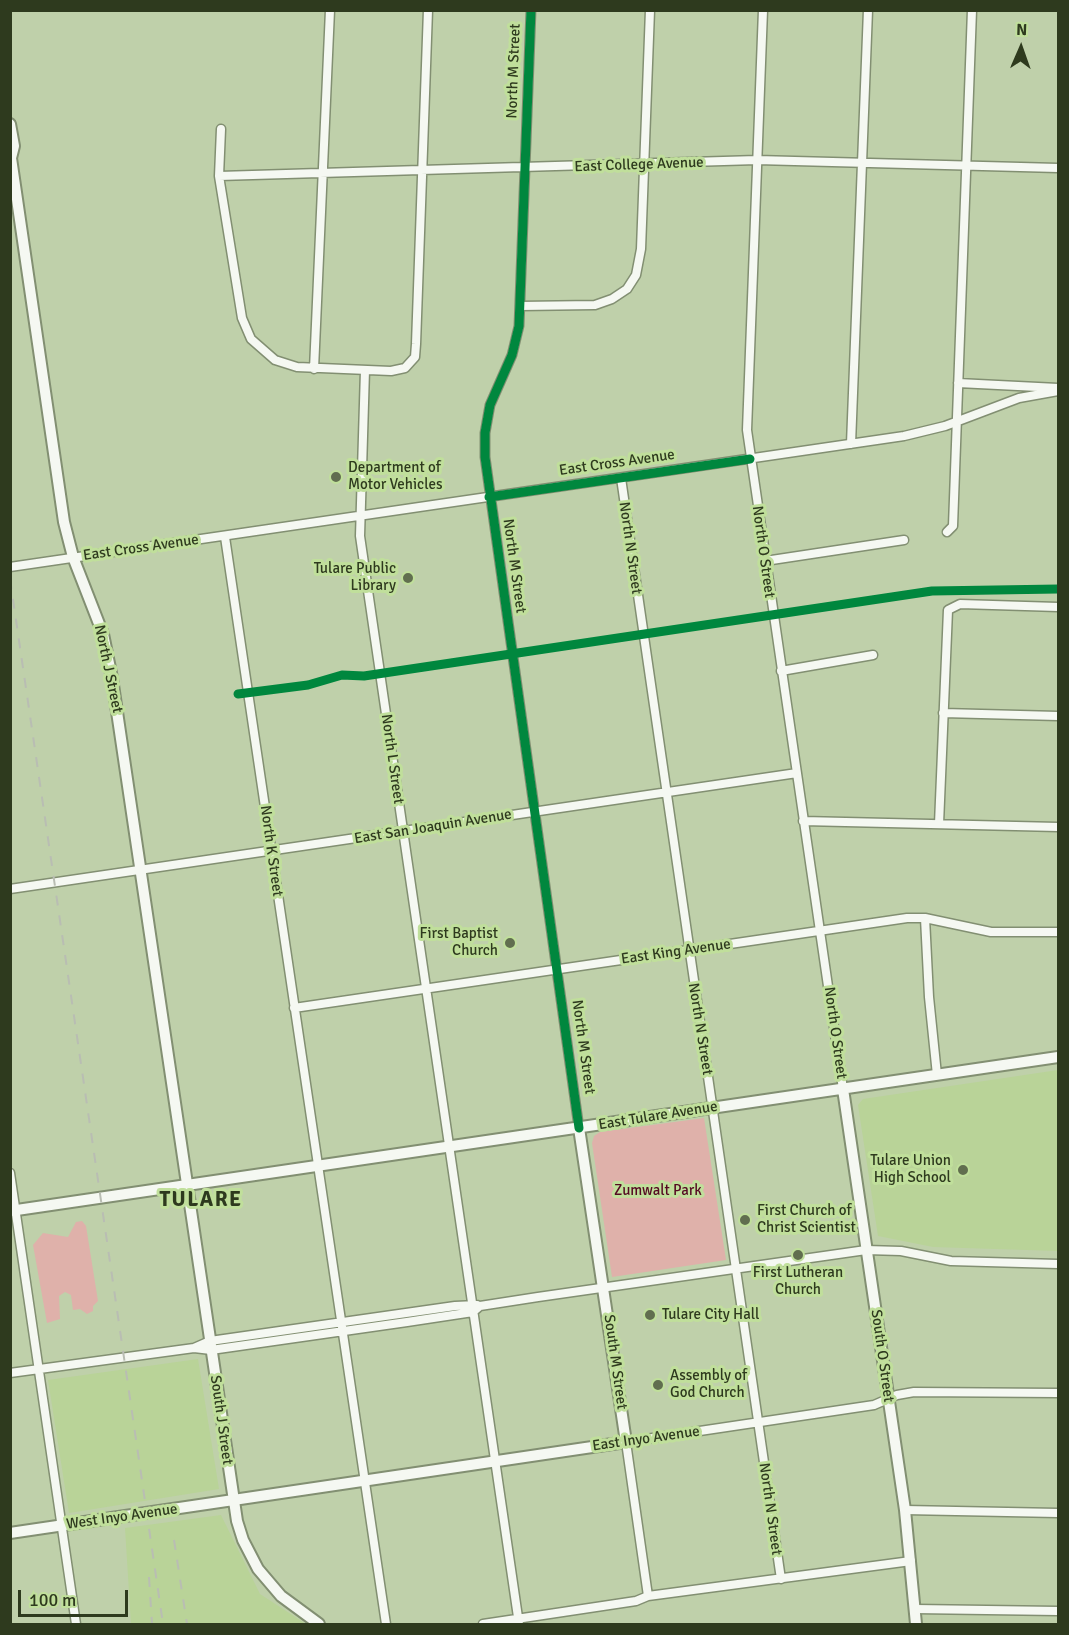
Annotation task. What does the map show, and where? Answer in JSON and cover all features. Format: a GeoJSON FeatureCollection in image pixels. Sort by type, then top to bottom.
{"type":"FeatureCollection","features":[{"type":"Feature","properties":{"kind":"main road","name":"North J Street"},"geometry":{"type":"LineString","coordinates":[[10,124],[14,146],[11,158],[57,486],[73,557],[96,612],[109,661],[186,1185]]}},
{"type":"Feature","properties":{"kind":"main road","name":"East Tulare Avenue"},"geometry":{"type":"LineString","coordinates":[[13,1211],[1059,1057]]}},
{"type":"Feature","properties":{"kind":"main road","name":"South O Street"},"geometry":{"type":"LineString","coordinates":[[843,1089],[905,1510],[916,1624]]}},
{"type":"Feature","properties":{"kind":"main road","name":"South M Street"},"geometry":{"type":"LineString","coordinates":[[579,1128],[626,1442]]}},
{"type":"Feature","properties":{"kind":"main road","name":"South J Street"},"geometry":{"type":"LineString","coordinates":[[186,1185],[233,1500],[243,1540],[258,1569],[281,1596],[319,1624]]}},
{"type":"Feature","properties":{"kind":"main road","name":"East Inyo Avenue"},"geometry":{"type":"LineString","coordinates":[[233,1500],[626,1442]]}},
{"type":"Feature","properties":{"kind":"main road","name":"West Inyo Avenue"},"geometry":{"type":"LineString","coordinates":[[10,1533],[233,1500]]}},
{"type":"Feature","properties":{"kind":"street"},"geometry":{"type":"LineString","coordinates":[[314,369],[330,10]]}},
{"type":"Feature","properties":{"kind":"street"},"geometry":{"type":"LineString","coordinates":[[221,129],[219,176],[242,318],[250,339],[264,353],[285,365],[314,369],[399,370],[411,364],[415,357],[428,10]]}},
{"type":"Feature","properties":{"kind":"street","name":"North M Street"},"geometry":{"type":"LineString","coordinates":[[531,10],[520,306],[516,341],[494,394],[487,418],[484,451],[579,1128]]}},
{"type":"Feature","properties":{"kind":"street"},"geometry":{"type":"LineString","coordinates":[[520,306],[595,305],[627,290],[639,266],[650,10]]}},
{"type":"Feature","properties":{"kind":"street","name":"North O Street"},"geometry":{"type":"LineString","coordinates":[[763,10],[747,413],[750,459],[843,1089]]}},
{"type":"Feature","properties":{"kind":"street"},"geometry":{"type":"LineString","coordinates":[[851,444],[868,10]]}},
{"type":"Feature","properties":{"kind":"street"},"geometry":{"type":"LineString","coordinates":[[947,532],[953,526],[972,10]]}},
{"type":"Feature","properties":{"kind":"street","name":"East College Avenue"},"geometry":{"type":"LineString","coordinates":[[219,176],[757,160],[1059,168]]}},
{"type":"Feature","properties":{"kind":"street","name":"North L Street"},"geometry":{"type":"LineString","coordinates":[[365,370],[360,536],[402,831],[475,1307],[519,1622]]}},
{"type":"Feature","properties":{"kind":"street"},"geometry":{"type":"LineString","coordinates":[[958,383],[1059,389]]}},
{"type":"Feature","properties":{"kind":"street","name":"East Cross Avenue"},"geometry":{"type":"LineString","coordinates":[[10,567],[915,434],[956,422],[1019,398],[1059,389]]}},
{"type":"Feature","properties":{"kind":"street","name":"North N Street"},"geometry":{"type":"LineString","coordinates":[[621,478],[781,1579]]}},
{"type":"Feature","properties":{"kind":"street","name":"North K Street"},"geometry":{"type":"LineString","coordinates":[[225,537],[386,1624]]}},
{"type":"Feature","properties":{"kind":"street"},"geometry":{"type":"LineString","coordinates":[[765,561],[904,540]]}},
{"type":"Feature","properties":{"kind":"street"},"geometry":{"type":"LineString","coordinates":[[939,824],[947,614],[951,606],[960,604],[1059,607]]}},
{"type":"Feature","properties":{"kind":"street"},"geometry":{"type":"LineString","coordinates":[[781,671],[873,655]]}},
{"type":"Feature","properties":{"kind":"street"},"geometry":{"type":"LineString","coordinates":[[943,713],[1059,716]]}},
{"type":"Feature","properties":{"kind":"street","name":"East San Joaquin Avenue"},"geometry":{"type":"LineString","coordinates":[[10,889],[797,773]]}},
{"type":"Feature","properties":{"kind":"street"},"geometry":{"type":"LineString","coordinates":[[803,821],[1059,827]]}},
{"type":"Feature","properties":{"kind":"street"},"geometry":{"type":"LineString","coordinates":[[925,918],[929,997],[937,1075]]}},
{"type":"Feature","properties":{"kind":"street","name":"East King Avenue"},"geometry":{"type":"LineString","coordinates":[[294,1008],[820,931],[925,918],[991,932],[1059,932]]}},
{"type":"Feature","properties":{"kind":"street"},"geometry":{"type":"LineString","coordinates":[[10,1173],[13,1211],[39,1369],[76,1624]]}},
{"type":"Feature","properties":{"kind":"street"},"geometry":{"type":"LineString","coordinates":[[10,1373],[866,1250],[901,1251],[951,1261],[1059,1264]]}},
{"type":"Feature","properties":{"kind":"street","name":"East Inyo Avenue"},"geometry":{"type":"LineString","coordinates":[[626,1442],[874,1405],[914,1392],[1059,1393]]}},
{"type":"Feature","properties":{"kind":"street","name":"South M Street"},"geometry":{"type":"LineString","coordinates":[[626,1442],[648,1596]]}},
{"type":"Feature","properties":{"kind":"street"},"geometry":{"type":"LineString","coordinates":[[905,1510],[1059,1513]]}},
{"type":"Feature","properties":{"kind":"street"},"geometry":{"type":"LineString","coordinates":[[483,1624],[519,1622],[636,1601],[648,1596],[911,1561]]}},
{"type":"Feature","properties":{"kind":"street"},"geometry":{"type":"LineString","coordinates":[[915,1609],[1059,1611]]}},
{"type":"Feature","properties":{"kind":"shaded area","name":"Tulare Union High School"},"geometry":{"type":"Polygon","coordinates":[[[1058,1070],[1058,1251],[933,1247],[878,1236],[858,1105],[863,1099],[1058,1070]]]}},
{"type":"Feature","properties":{"kind":"shaded area"},"geometry":{"type":"Polygon","coordinates":[[[198,1359],[219,1489],[69,1513],[48,1380],[198,1359]]]}},
{"type":"Feature","properties":{"kind":"shaded area"},"geometry":{"type":"Polygon","coordinates":[[[221,1515],[260,1594],[306,1624],[131,1624],[125,1528],[221,1515]]]}},
{"type":"Feature","properties":{"kind":"green space","name":"Zumwalt Park"},"geometry":{"type":"Polygon","coordinates":[[[704,1118],[726,1260],[612,1277],[592,1143],[594,1136],[600,1132],[704,1118]]]}},
{"type":"Feature","properties":{"kind":"green space"},"geometry":{"type":"Polygon","coordinates":[[[82,1221],[86,1226],[98,1301],[93,1306],[93,1311],[87,1314],[80,1309],[73,1310],[71,1295],[65,1292],[59,1296],[60,1319],[47,1323],[33,1245],[43,1233],[68,1237],[76,1222],[82,1221]]]}},
{"type":"Feature","properties":{"kind":"railway"},"geometry":{"type":"LineString","coordinates":[[10,579],[163,1624]]}},
{"type":"Feature","properties":{"kind":"railway"},"geometry":{"type":"LineString","coordinates":[[174,1540],[187,1624]]}},
{"type":"Feature","properties":{"kind":"railway"},"geometry":{"type":"LineString","coordinates":[[149,1577],[152,1624]]}},
{"type":"Feature","properties":{"kind":"cycle path"},"geometry":{"type":"LineString","coordinates":[[531,10],[519,326],[512,355],[490,405],[485,433],[485,457],[579,1128]]}},
{"type":"Feature","properties":{"kind":"cycle path"},"geometry":{"type":"LineString","coordinates":[[489,497],[750,459]]}},
{"type":"Feature","properties":{"kind":"cycle path"},"geometry":{"type":"LineString","coordinates":[[238,694],[308,685],[342,675],[364,676],[932,591],[1058,589]]}},
{"type":"Feature","properties":{"kind":"place","name":"Department of Motor Vehicles"},"geometry":{"type":"Point","coordinates":[336,477]}},
{"type":"Feature","properties":{"kind":"place","name":"Tulare Public Library"},"geometry":{"type":"Point","coordinates":[408,578]}},
{"type":"Feature","properties":{"kind":"place","name":"First Baptist Church"},"geometry":{"type":"Point","coordinates":[510,943]}},
{"type":"Feature","properties":{"kind":"place","name":"Tulare Union High School"},"geometry":{"type":"Point","coordinates":[963,1170]}},
{"type":"Feature","properties":{"kind":"place","name":"First Church of Christ Scientist"},"geometry":{"type":"Point","coordinates":[745,1220]}},
{"type":"Feature","properties":{"kind":"place","name":"First Lutheran Church"},"geometry":{"type":"Point","coordinates":[798,1255]}},
{"type":"Feature","properties":{"kind":"place","name":"Tulare City Hall"},"geometry":{"type":"Point","coordinates":[650,1315]}},
{"type":"Feature","properties":{"kind":"place","name":"Assembly of God Church"},"geometry":{"type":"Point","coordinates":[658,1385]}},
{"type":"Feature","properties":{"kind":"district","name":"TULARE"},"geometry":{"type":"Point","coordinates":[201,1200]}}]}
